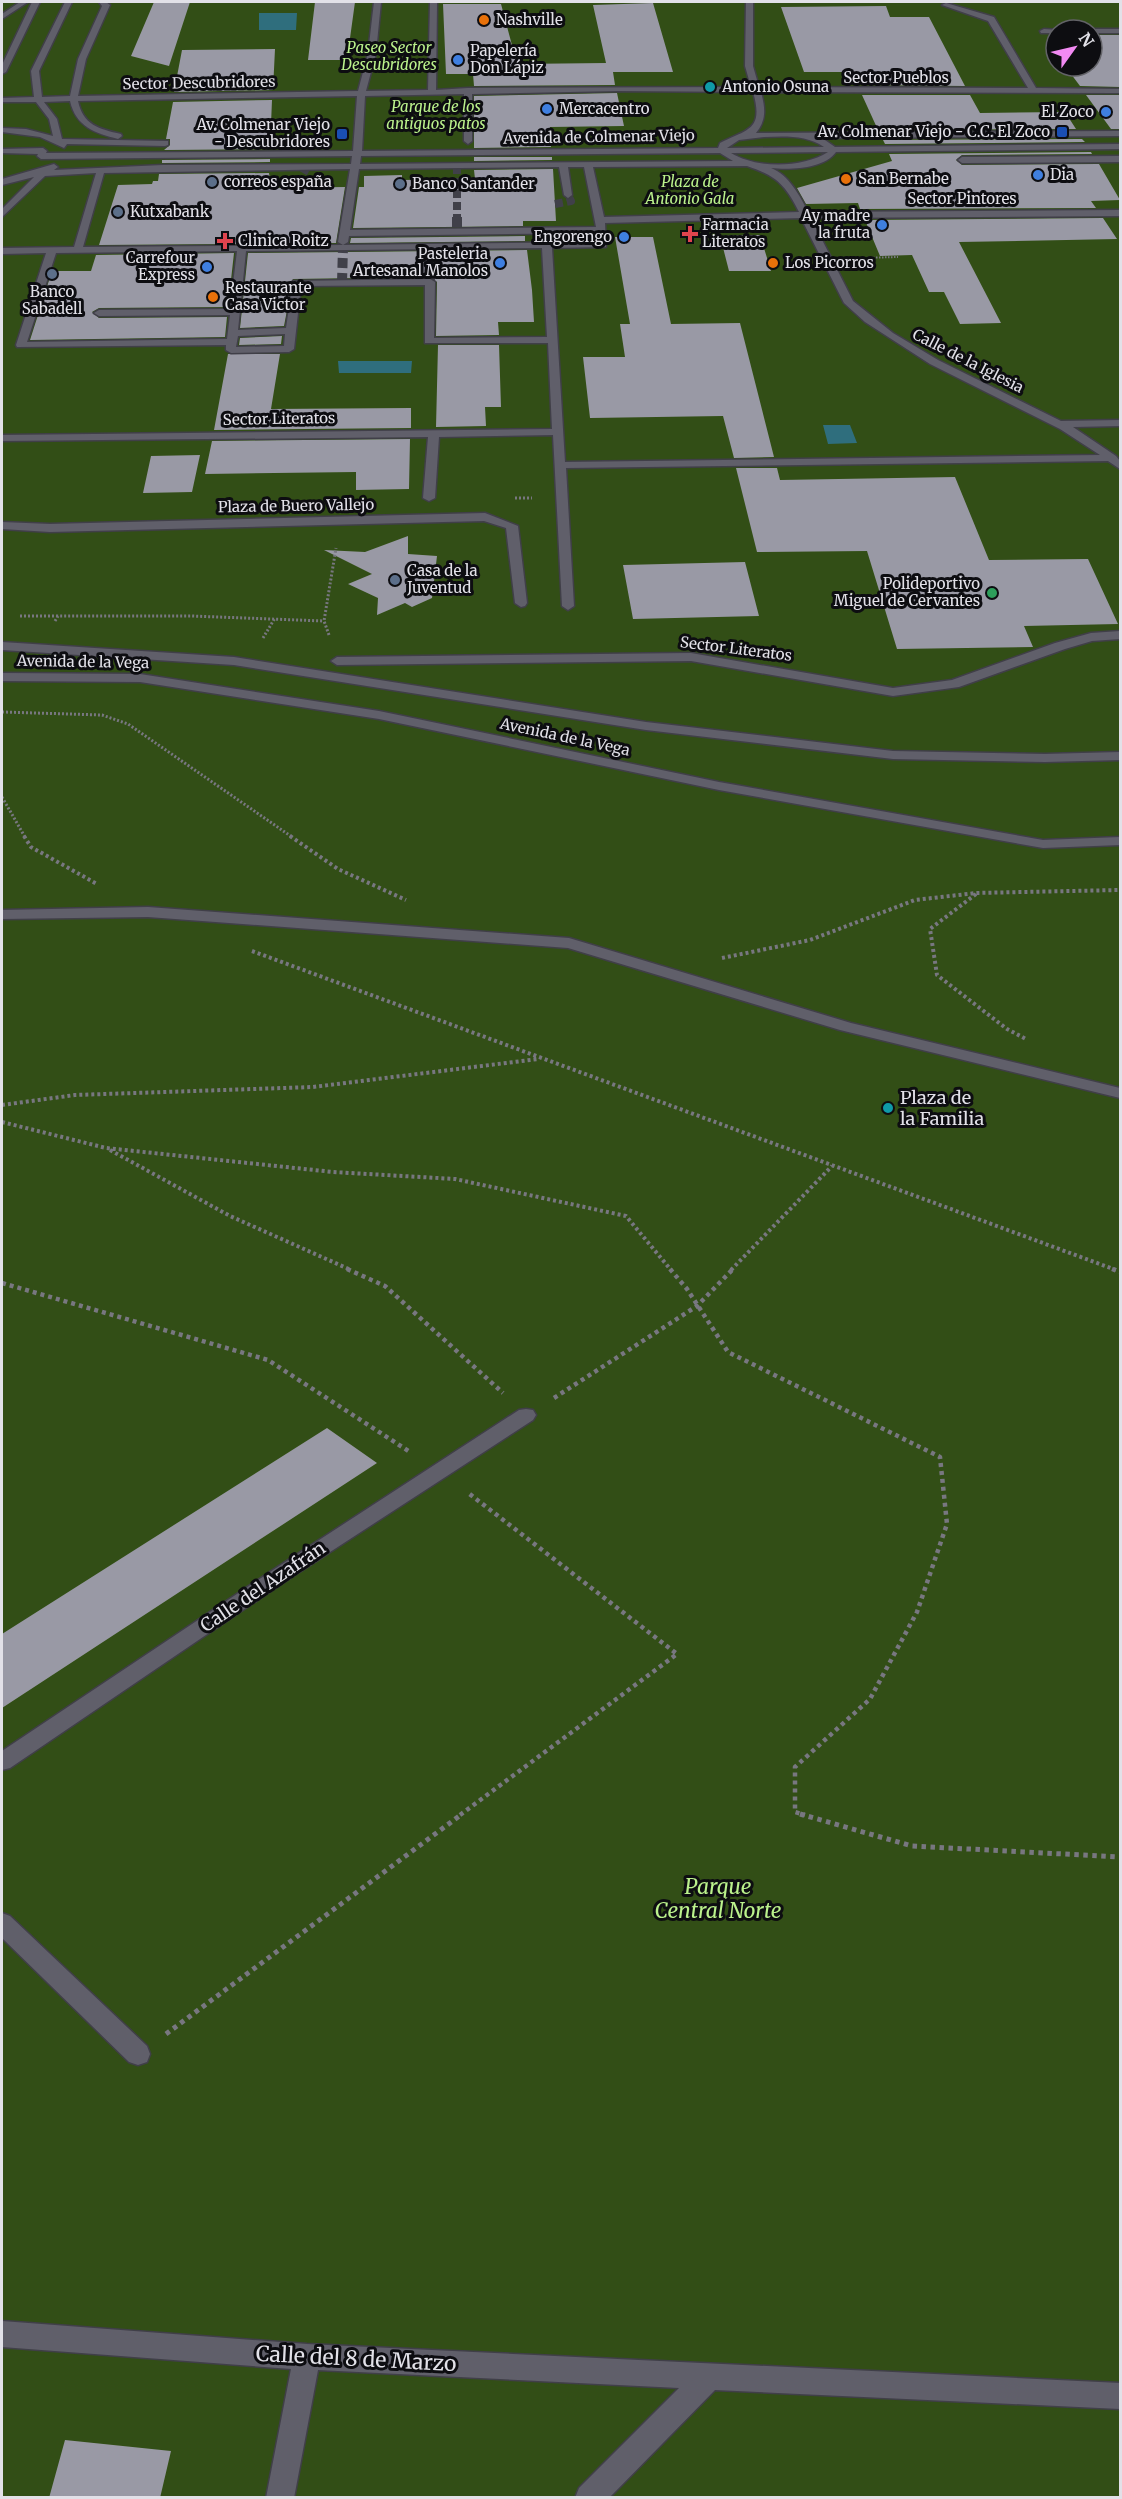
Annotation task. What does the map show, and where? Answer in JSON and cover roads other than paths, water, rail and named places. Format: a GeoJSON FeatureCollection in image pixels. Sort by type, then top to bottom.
{"type":"FeatureCollection","features":[{"type":"Feature","properties":{"kind":"street"},"geometry":{"type":"LineString","coordinates":[[2,17],[24,2]]}},
{"type":"Feature","properties":{"kind":"street"},"geometry":{"type":"LineString","coordinates":[[2,72],[36,2]]}},
{"type":"Feature","properties":{"kind":"street"},"geometry":{"type":"LineString","coordinates":[[68,2],[35,71],[38,99],[65,114],[78,116],[88,125],[143,143]]}},
{"type":"Feature","properties":{"kind":"street"},"geometry":{"type":"LineString","coordinates":[[58,141],[65,114],[74,98],[74,83],[106,5],[102,2]]}},
{"type":"Feature","properties":{"kind":"street"},"geometry":{"type":"LineString","coordinates":[[343,247],[359,142],[361,94],[372,53],[377,2]]}},
{"type":"Feature","properties":{"kind":"street"},"geometry":{"type":"LineString","coordinates":[[432,91],[433,2]]}},
{"type":"Feature","properties":{"kind":"street"},"geometry":{"type":"LineString","coordinates":[[749,2],[749,66],[765,112],[749,135]]}},
{"type":"Feature","properties":{"kind":"street"},"geometry":{"type":"LineString","coordinates":[[959,2],[943,4],[991,19],[1034,92]]}},
{"type":"Feature","properties":{"kind":"street"},"geometry":{"type":"LineString","coordinates":[[1104,31],[1120,31]]}},
{"type":"Feature","properties":{"kind":"street"},"geometry":{"type":"LineString","coordinates":[[468,90],[468,141]]}},
{"type":"Feature","properties":{"kind":"street","name":"Sector Descubridores"},"geometry":{"type":"LineString","coordinates":[[2,100],[468,90],[757,90]]}},
{"type":"Feature","properties":{"kind":"street","name":"Sector Pueblos"},"geometry":{"type":"LineString","coordinates":[[757,90],[1120,91]]}},
{"type":"Feature","properties":{"kind":"street"},"geometry":{"type":"LineString","coordinates":[[42,120],[65,114]]}},
{"type":"Feature","properties":{"kind":"street"},"geometry":{"type":"LineString","coordinates":[[2,123],[32,122]]}},
{"type":"Feature","properties":{"kind":"street"},"geometry":{"type":"LineString","coordinates":[[782,127],[801,136],[828,144],[832,149],[828,157],[817,162],[798,183]]}},
{"type":"Feature","properties":{"kind":"street"},"geometry":{"type":"LineString","coordinates":[[2,130],[37,134],[58,141],[177,143]]}},
{"type":"Feature","properties":{"kind":"street"},"geometry":{"type":"LineString","coordinates":[[722,150],[723,145],[749,135],[1120,134]]}},
{"type":"Feature","properties":{"kind":"street","name":"Avenida de Colmenar Viejo"},"geometry":{"type":"LineString","coordinates":[[714,138],[737,138]]}},
{"type":"Feature","properties":{"kind":"street"},"geometry":{"type":"LineString","coordinates":[[2,182],[44,173],[60,165],[68,156],[67,148],[58,141]]}},
{"type":"Feature","properties":{"kind":"street","name":"Avenida de Colmenar Viejo"},"geometry":{"type":"LineString","coordinates":[[457,141],[480,141]]}},
{"type":"Feature","properties":{"kind":"street"},"geometry":{"type":"LineString","coordinates":[[348,142],[370,142]]}},
{"type":"Feature","properties":{"kind":"street","name":"Avenida de Colmenar Viejo"},"geometry":{"type":"LineString","coordinates":[[41,156],[1120,147]]}},
{"type":"Feature","properties":{"kind":"street","name":"Calle de la Iglesia"},"geometry":{"type":"LineString","coordinates":[[722,150],[726,155],[798,183],[803,215],[849,303],[859,313],[911,350],[1060,424],[1116,462]]}},
{"type":"Feature","properties":{"kind":"street","name":"Avenida de Colmenar Viejo"},"geometry":{"type":"LineString","coordinates":[[2,151],[43,151],[38,162],[29,162]]}},
{"type":"Feature","properties":{"kind":"street"},"geometry":{"type":"LineString","coordinates":[[948,161],[1120,159]]}},
{"type":"Feature","properties":{"kind":"street"},"geometry":{"type":"LineString","coordinates":[[817,162],[839,161]]}},
{"type":"Feature","properties":{"kind":"street","name":"Avenida de Colmenar Viejo"},"geometry":{"type":"LineString","coordinates":[[44,173],[101,170],[563,164],[748,163],[782,166],[817,162]]}},
{"type":"Feature","properties":{"kind":"street"},"geometry":{"type":"LineString","coordinates":[[563,164],[568,195]]}},
{"type":"Feature","properties":{"kind":"street"},"geometry":{"type":"LineString","coordinates":[[2,251],[603,245],[588,164]]}},
{"type":"Feature","properties":{"kind":"street"},"geometry":{"type":"LineString","coordinates":[[78,250],[101,170]]}},
{"type":"Feature","properties":{"kind":"street"},"geometry":{"type":"LineString","coordinates":[[2,214],[44,173]]}},
{"type":"Feature","properties":{"kind":"street"},"geometry":{"type":"LineString","coordinates":[[2,195],[20,198]]}},
{"type":"Feature","properties":{"kind":"street","name":"Sector Pintores"},"geometry":{"type":"LineString","coordinates":[[803,215],[1120,213]]}},
{"type":"Feature","properties":{"kind":"street"},"geometry":{"type":"LineString","coordinates":[[345,232],[457,231],[803,215]]}},
{"type":"Feature","properties":{"kind":"street"},"geometry":{"type":"LineString","coordinates":[[457,231],[457,246]]}},
{"type":"Feature","properties":{"kind":"street"},"geometry":{"type":"LineString","coordinates":[[547,245],[568,606]]}},
{"type":"Feature","properties":{"kind":"street"},"geometry":{"type":"LineString","coordinates":[[242,248],[231,350],[289,350],[296,284],[430,282],[429,341],[552,339]]}},
{"type":"Feature","properties":{"kind":"street"},"geometry":{"type":"LineString","coordinates":[[52,250],[21,345],[231,337],[291,331]]}},
{"type":"Feature","properties":{"kind":"street"},"geometry":{"type":"LineString","coordinates":[[99,313],[234,312]]}},
{"type":"Feature","properties":{"kind":"street"},"geometry":{"type":"LineString","coordinates":[[1060,424],[1120,423]]}},
{"type":"Feature","properties":{"kind":"street","name":"Sector Literatos"},"geometry":{"type":"LineString","coordinates":[[2,438],[558,432]]}},
{"type":"Feature","properties":{"kind":"street"},"geometry":{"type":"LineString","coordinates":[[429,498],[434,433]]}},
{"type":"Feature","properties":{"kind":"street"},"geometry":{"type":"LineString","coordinates":[[560,465],[1116,462]]}},
{"type":"Feature","properties":{"kind":"street","name":"Plaza de Buero Vallejo"},"geometry":{"type":"LineString","coordinates":[[2,526],[50,528],[485,517],[512,526],[521,603]]}},
{"type":"Feature","properties":{"kind":"street","name":"Sector Literatos"},"geometry":{"type":"LineString","coordinates":[[337,661],[691,657],[893,692],[954,684],[1060,646],[1091,637],[1120,635]]}},
{"type":"Feature","properties":{"kind":"street","name":"Avenida de la Vega"},"geometry":{"type":"LineString","coordinates":[[2,646],[234,660],[646,726],[893,755],[1045,758],[1120,756]]}},
{"type":"Feature","properties":{"kind":"street","name":"Avenida de la Vega"},"geometry":{"type":"LineString","coordinates":[[2,677],[140,678],[379,715],[719,786],[1042,844],[1120,841]]}},
{"type":"Feature","properties":{"kind":"street"},"geometry":{"type":"LineString","coordinates":[[2,915],[148,912],[569,943],[846,1027],[1120,1093]]}},
{"type":"Feature","properties":{"kind":"street"},"geometry":{"type":"LineString","coordinates":[[834,1040],[846,1027]]}},
{"type":"Feature","properties":{"kind":"street","name":"Calle del Azafrán"},"geometry":{"type":"LineString","coordinates":[[2,1762],[439,1470],[526,1415]]}},
{"type":"Feature","properties":{"kind":"street"},"geometry":{"type":"LineString","coordinates":[[2,1923],[138,2054]]}},
{"type":"Feature","properties":{"kind":"street","name":"Calle del 8 de Marzo"},"geometry":{"type":"LineString","coordinates":[[2,2334],[307,2357],[1120,2396]]}},
{"type":"Feature","properties":{"kind":"street"},"geometry":{"type":"LineString","coordinates":[[280,2498],[307,2357]]}},
{"type":"Feature","properties":{"kind":"street"},"geometry":{"type":"LineString","coordinates":[[589,2498],[710,2376]]}},
{"type":"Feature","properties":{"kind":"water"},"geometry":{"type":"Polygon","coordinates":[[[259,13],[297,13],[296,30],[259,30],[259,13]]]}},
{"type":"Feature","properties":{"kind":"water"},"geometry":{"type":"Polygon","coordinates":[[[338,361],[412,361],[411,373],[339,373],[338,361]]]}},
{"type":"Feature","properties":{"kind":"water"},"geometry":{"type":"Polygon","coordinates":[[[823,425],[850,425],[857,443],[828,444],[823,425]]]}},
{"type":"Feature","properties":{"kind":"tunnel"},"geometry":{"type":"LineString","coordinates":[[457,166],[457,231]]}},
{"type":"Feature","properties":{"kind":"tunnel"},"geometry":{"type":"LineString","coordinates":[[271,184],[300,179],[307,167]]}},
{"type":"Feature","properties":{"kind":"tunnel"},"geometry":{"type":"LineString","coordinates":[[555,204],[571,201],[568,195]]}},
{"type":"Feature","properties":{"kind":"tunnel"},"geometry":{"type":"LineString","coordinates":[[429,246],[430,282]]}},
{"type":"Feature","properties":{"kind":"tunnel"},"geometry":{"type":"LineString","coordinates":[[342,283],[343,247]]}},
{"type":"Feature","properties":{"kind":"place","name":"Nashville"},"geometry":{"type":"Point","coordinates":[484,20]}},
{"type":"Feature","properties":{"kind":"place","name":"Papelería Don Lápiz"},"geometry":{"type":"Point","coordinates":[458,60]}},
{"type":"Feature","properties":{"kind":"place","name":"Antonio Osuna"},"geometry":{"type":"Point","coordinates":[710,87]}},
{"type":"Feature","properties":{"kind":"place","name":"Mercacentro"},"geometry":{"type":"Point","coordinates":[547,109]}},
{"type":"Feature","properties":{"kind":"place","name":"El Zoco"},"geometry":{"type":"Point","coordinates":[1106,112]}},
{"type":"Feature","properties":{"kind":"place","name":"Av. Colmenar Viejo - C.C. El Zoco"},"geometry":{"type":"Point","coordinates":[1062,132]}},
{"type":"Feature","properties":{"kind":"place","name":"Av. Colmenar Viejo - Descubridores"},"geometry":{"type":"Point","coordinates":[342,134]}},
{"type":"Feature","properties":{"kind":"place","name":"Dia"},"geometry":{"type":"Point","coordinates":[1038,175]}},
{"type":"Feature","properties":{"kind":"place","name":"San Bernabe"},"geometry":{"type":"Point","coordinates":[846,179]}},
{"type":"Feature","properties":{"kind":"place","name":"correos españa"},"geometry":{"type":"Point","coordinates":[212,182]}},
{"type":"Feature","properties":{"kind":"place","name":"Banco Santander"},"geometry":{"type":"Point","coordinates":[400,184]}},
{"type":"Feature","properties":{"kind":"place","name":"Kutxabank"},"geometry":{"type":"Point","coordinates":[118,212]}},
{"type":"Feature","properties":{"kind":"place","name":"Ay madre la fruta"},"geometry":{"type":"Point","coordinates":[882,225]}},
{"type":"Feature","properties":{"kind":"place","name":"Farmacia Literatos"},"geometry":{"type":"Point","coordinates":[690,234]}},
{"type":"Feature","properties":{"kind":"place","name":"Engorengo"},"geometry":{"type":"Point","coordinates":[624,237]}},
{"type":"Feature","properties":{"kind":"place","name":"Clinica Roitz"},"geometry":{"type":"Point","coordinates":[225,241]}},
{"type":"Feature","properties":{"kind":"place","name":"Pasteleria Artesanal Manolos"},"geometry":{"type":"Point","coordinates":[500,263]}},
{"type":"Feature","properties":{"kind":"place","name":"Los Picorros"},"geometry":{"type":"Point","coordinates":[773,263]}},
{"type":"Feature","properties":{"kind":"place","name":"Carrefour Express"},"geometry":{"type":"Point","coordinates":[207,267]}},
{"type":"Feature","properties":{"kind":"place","name":"Banco Sabadell"},"geometry":{"type":"Point","coordinates":[52,274]}},
{"type":"Feature","properties":{"kind":"place","name":"Restaurante Casa Victor"},"geometry":{"type":"Point","coordinates":[213,297]}},
{"type":"Feature","properties":{"kind":"place","name":"Casa de la Juventud"},"geometry":{"type":"Point","coordinates":[395,580]}},
{"type":"Feature","properties":{"kind":"place","name":"Polideportivo Miguel de Cervantes"},"geometry":{"type":"Point","coordinates":[992,593]}},
{"type":"Feature","properties":{"kind":"place","name":"Plaza de la Familia"},"geometry":{"type":"Point","coordinates":[888,1108]}},
{"type":"Feature","properties":{"kind":"park label","name":"Paseo Sector Descubridores"},"geometry":{"type":"Point","coordinates":[389,56]}},
{"type":"Feature","properties":{"kind":"park label","name":"Parque de los antiguos patos"},"geometry":{"type":"Point","coordinates":[436,116]}},
{"type":"Feature","properties":{"kind":"park label","name":"Plaza de Antonio Gala"},"geometry":{"type":"Point","coordinates":[690,190]}},
{"type":"Feature","properties":{"kind":"park label","name":"Parque Central Norte"},"geometry":{"type":"Point","coordinates":[718,1899]}}]}
